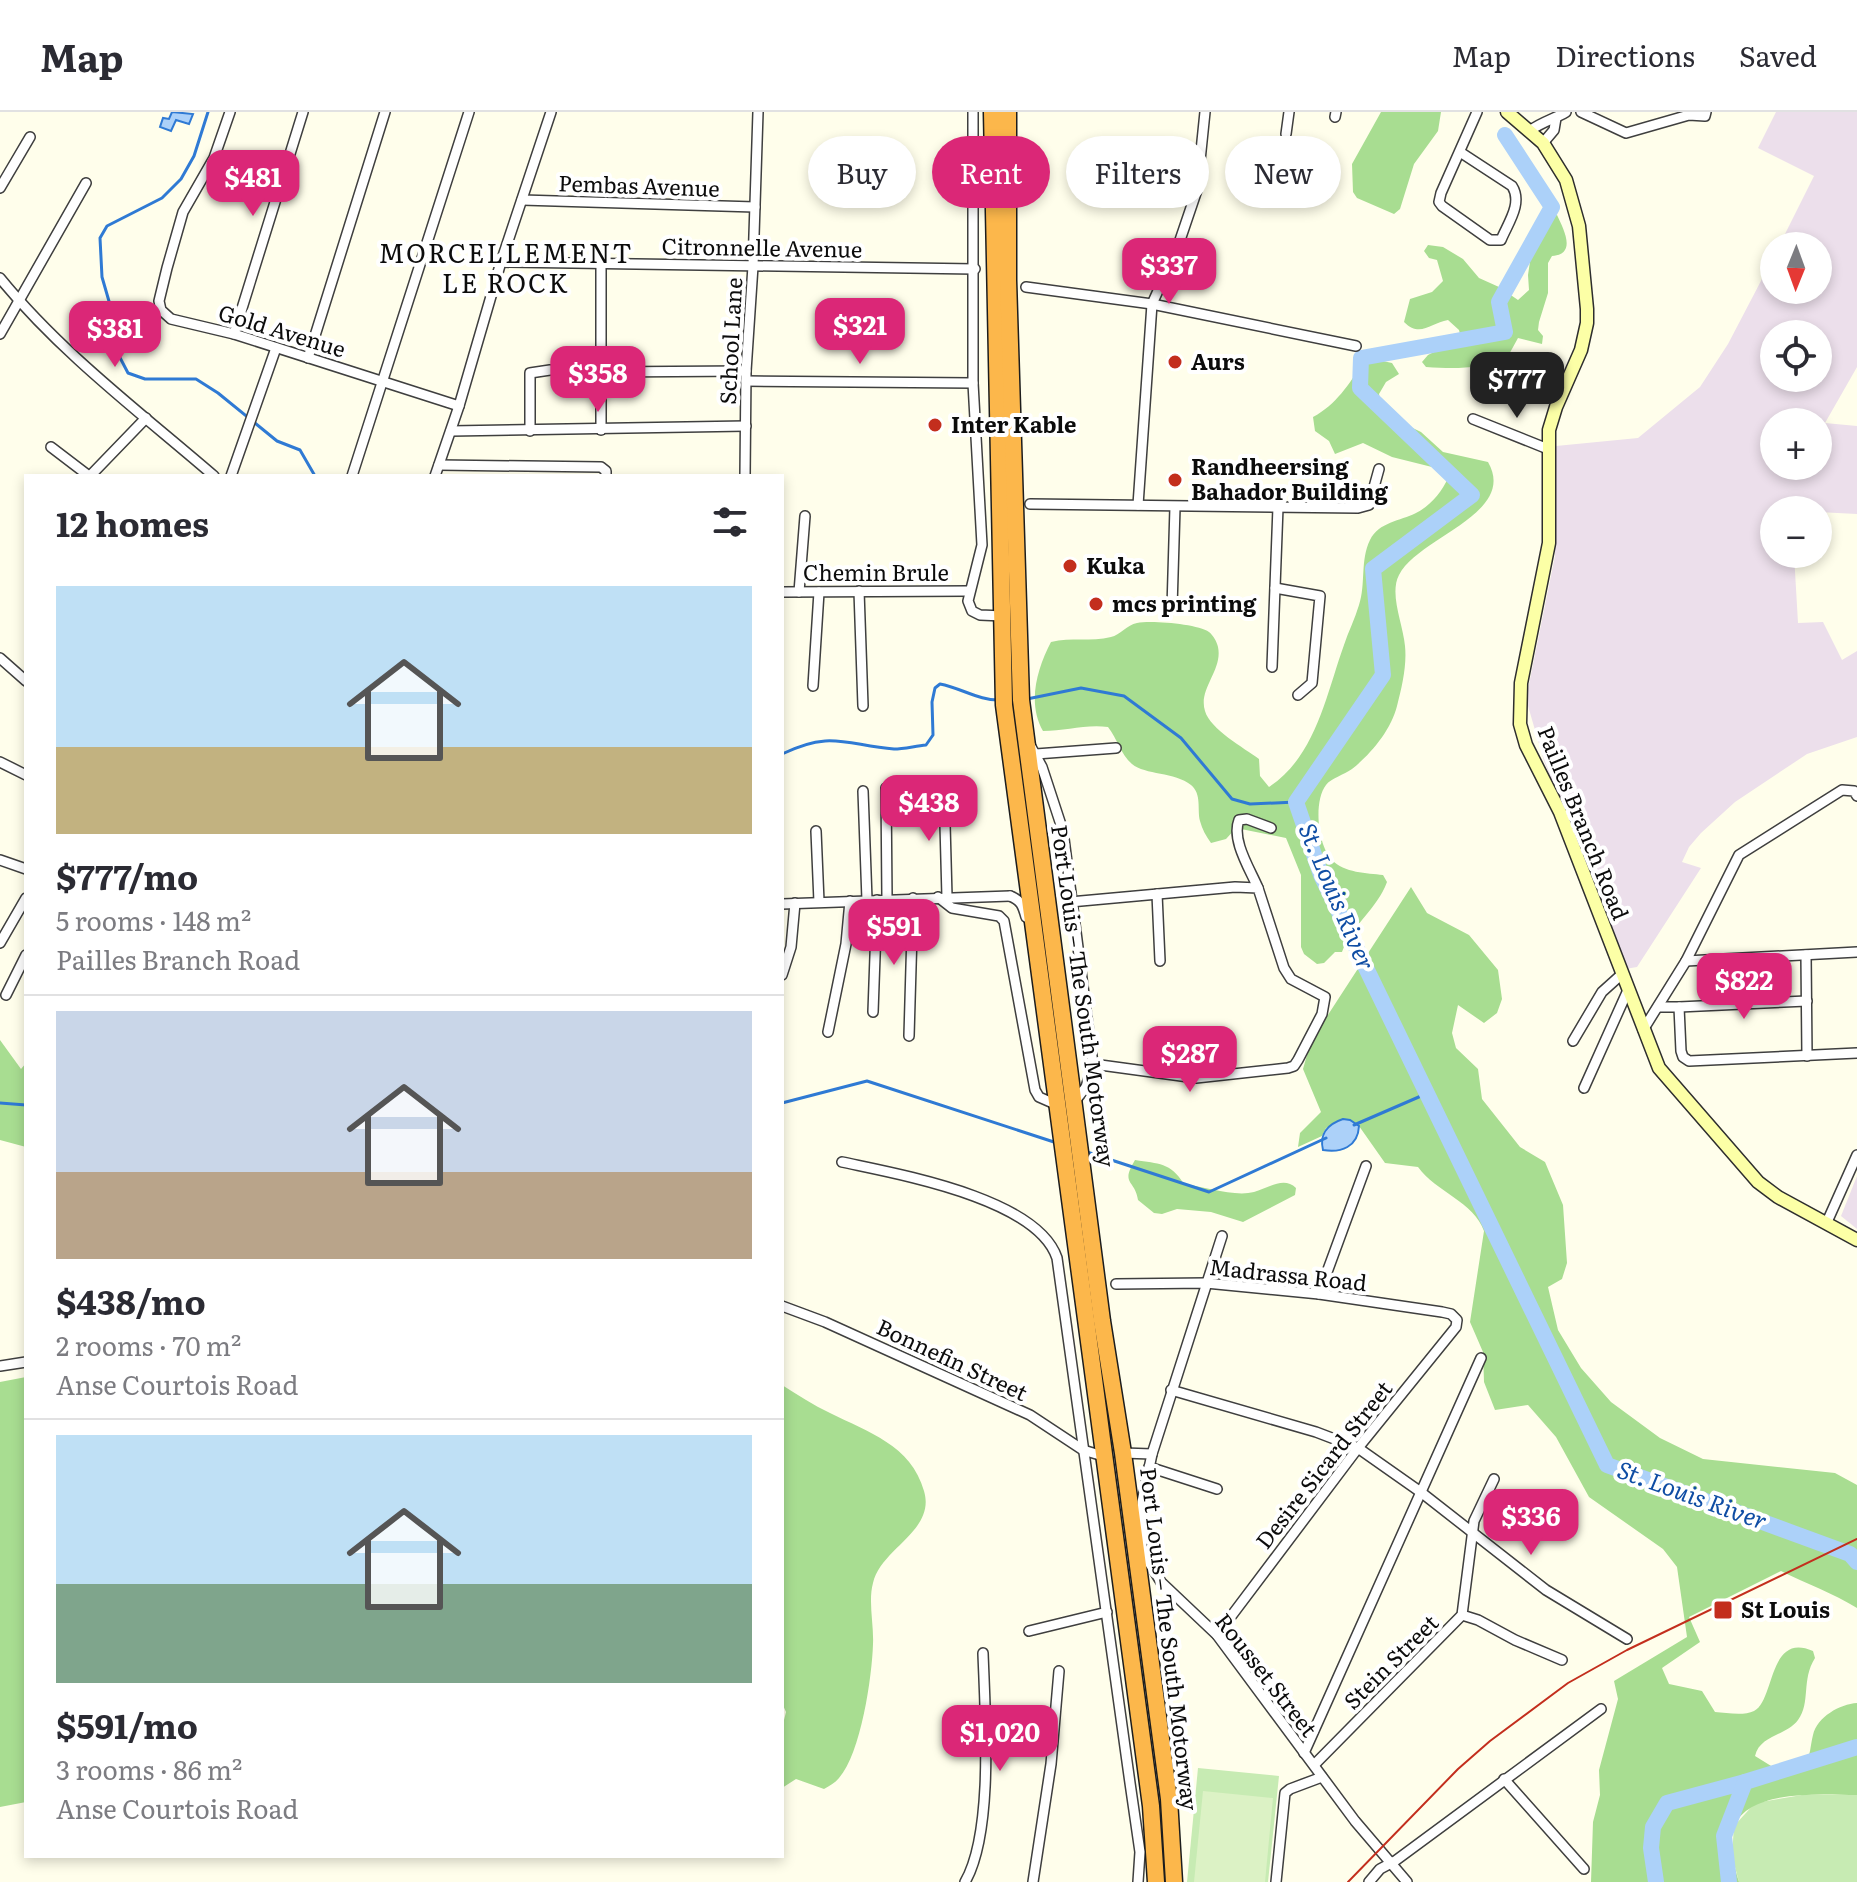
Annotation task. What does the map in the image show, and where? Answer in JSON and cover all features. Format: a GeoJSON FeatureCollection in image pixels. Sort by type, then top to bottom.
{"type":"FeatureCollection","features":[{"type":"Feature","properties":{"kind":"highway","name":"Port Louis – The South Motorway"},"geometry":{"type":"LineString","coordinates":[[992,112],[1006,725],[1151,1806],[1156,1882]]}},
{"type":"Feature","properties":{"kind":"highway","name":"Port Louis – The South Motorway"},"geometry":{"type":"LineString","coordinates":[[1008,112],[1008,280],[1024,731],[1169,1799],[1174,1882]]}},
{"type":"Feature","properties":{"kind":"highway"},"geometry":{"type":"LineString","coordinates":[[1145,1882],[1151,1806]]}},
{"type":"Feature","properties":{"kind":"main road","name":"Pailles Branch Road"},"geometry":{"type":"LineString","coordinates":[[1507,112],[1543,143],[1566,180],[1575,208],[1587,309],[1583,342],[1551,420],[1548,449],[1549,543],[1521,683],[1520,724],[1526,745],[1560,812],[1643,1030],[1669,1083],[1758,1182],[1778,1197],[1857,1240]]}},
{"type":"Feature","properties":{"kind":"street","name":"Gold Avenue"},"geometry":{"type":"LineString","coordinates":[[230,112],[214,158],[183,212],[159,301],[161,310],[171,319],[234,334],[459,406]]}},
{"type":"Feature","properties":{"kind":"street"},"geometry":{"type":"LineString","coordinates":[[234,334],[303,112]]}},
{"type":"Feature","properties":{"kind":"street"},"geometry":{"type":"LineString","coordinates":[[308,358],[385,112]]}},
{"type":"Feature","properties":{"kind":"street"},"geometry":{"type":"LineString","coordinates":[[353,474],[469,112]]}},
{"type":"Feature","properties":{"kind":"street"},"geometry":{"type":"LineString","coordinates":[[436,474],[551,112]]}},
{"type":"Feature","properties":{"kind":"street","name":"School Lane"},"geometry":{"type":"LineString","coordinates":[[745,474],[746,376],[758,112]]}},
{"type":"Feature","properties":{"kind":"street"},"geometry":{"type":"LineString","coordinates":[[973,112],[973,383],[982,545],[968,601],[972,611],[980,615],[1003,616]]}},
{"type":"Feature","properties":{"kind":"street"},"geometry":{"type":"LineString","coordinates":[[1138,505],[1152,304],[1177,249],[1197,190],[1205,112]]}},
{"type":"Feature","properties":{"kind":"street"},"geometry":{"type":"LineString","coordinates":[[1286,134],[1289,112]]}},
{"type":"Feature","properties":{"kind":"street"},"geometry":{"type":"LineString","coordinates":[[1460,152],[1512,186],[1517,193],[1517,202],[1501,240],[1490,240],[1439,202],[1460,152],[1477,112]]}},
{"type":"Feature","properties":{"kind":"street"},"geometry":{"type":"LineString","coordinates":[[1531,130],[1546,119],[1566,112]]}},
{"type":"Feature","properties":{"kind":"street"},"geometry":{"type":"LineString","coordinates":[[1581,112],[1626,133],[1689,115],[1705,116],[1706,112]]}},
{"type":"Feature","properties":{"kind":"street"},"geometry":{"type":"LineString","coordinates":[[1543,143],[1554,130],[1556,118]]}},
{"type":"Feature","properties":{"kind":"street"},"geometry":{"type":"LineString","coordinates":[[0,188],[30,137]]}},
{"type":"Feature","properties":{"kind":"street"},"geometry":{"type":"LineString","coordinates":[[0,334],[86,183]]}},
{"type":"Feature","properties":{"kind":"street","name":"Pembas Avenue"},"geometry":{"type":"LineString","coordinates":[[522,200],[755,207]]}},
{"type":"Feature","properties":{"kind":"street","name":"Citronnelle Avenue"},"geometry":{"type":"LineString","coordinates":[[501,262],[975,269]]}},
{"type":"Feature","properties":{"kind":"street"},"geometry":{"type":"LineString","coordinates":[[601,264],[601,430]]}},
{"type":"Feature","properties":{"kind":"street"},"geometry":{"type":"LineString","coordinates":[[0,278],[66,349],[212,474]]}},
{"type":"Feature","properties":{"kind":"street"},"geometry":{"type":"LineString","coordinates":[[1026,287],[1152,304],[1356,346]]}},
{"type":"Feature","properties":{"kind":"street"},"geometry":{"type":"LineString","coordinates":[[232,474],[276,348]]}},
{"type":"Feature","properties":{"kind":"street"},"geometry":{"type":"LineString","coordinates":[[530,431],[530,373],[550,370]]}},
{"type":"Feature","properties":{"kind":"street"},"geometry":{"type":"LineString","coordinates":[[601,372],[973,383]]}},
{"type":"Feature","properties":{"kind":"street"},"geometry":{"type":"LineString","coordinates":[[92,474],[146,418]]}},
{"type":"Feature","properties":{"kind":"street"},"geometry":{"type":"LineString","coordinates":[[1473,419],[1548,449]]}},
{"type":"Feature","properties":{"kind":"street"},"geometry":{"type":"LineString","coordinates":[[451,431],[746,426]]}},
{"type":"Feature","properties":{"kind":"street"},"geometry":{"type":"LineString","coordinates":[[51,447],[87,474]]}},
{"type":"Feature","properties":{"kind":"street"},"geometry":{"type":"LineString","coordinates":[[439,465],[601,467],[606,474]]}},
{"type":"Feature","properties":{"kind":"street"},"geometry":{"type":"LineString","coordinates":[[1030,504],[1358,508],[1369,505],[1379,469]]}},
{"type":"Feature","properties":{"kind":"street"},"geometry":{"type":"LineString","coordinates":[[1172,608],[1175,507]]}},
{"type":"Feature","properties":{"kind":"street"},"geometry":{"type":"LineString","coordinates":[[1272,667],[1278,507]]}},
{"type":"Feature","properties":{"kind":"street"},"geometry":{"type":"LineString","coordinates":[[799,592],[805,516]]}},
{"type":"Feature","properties":{"kind":"street"},"geometry":{"type":"LineString","coordinates":[[1275,588],[1320,596],[1312,683],[1298,695]]}},
{"type":"Feature","properties":{"kind":"street"},"geometry":{"type":"LineString","coordinates":[[859,591],[863,706]]}},
{"type":"Feature","properties":{"kind":"street","name":"Chemin Brule"},"geometry":{"type":"LineString","coordinates":[[784,592],[969,591]]}},
{"type":"Feature","properties":{"kind":"street"},"geometry":{"type":"LineString","coordinates":[[813,686],[819,592]]}},
{"type":"Feature","properties":{"kind":"street"},"geometry":{"type":"LineString","coordinates":[[0,658],[24,679]]}},
{"type":"Feature","properties":{"kind":"street"},"geometry":{"type":"LineString","coordinates":[[1024,731],[1036,754],[1063,831],[1093,1064],[1086,1087],[1075,1101]]}},
{"type":"Feature","properties":{"kind":"street"},"geometry":{"type":"LineString","coordinates":[[1036,754],[1116,748]]}},
{"type":"Feature","properties":{"kind":"street"},"geometry":{"type":"LineString","coordinates":[[0,762],[24,774]]}},
{"type":"Feature","properties":{"kind":"street"},"geometry":{"type":"LineString","coordinates":[[873,1012],[877,900],[886,788]]}},
{"type":"Feature","properties":{"kind":"street"},"geometry":{"type":"LineString","coordinates":[[944,788],[942,897],[952,908],[999,916],[1004,921],[1035,1090],[1056,1112]]}},
{"type":"Feature","properties":{"kind":"street"},"geometry":{"type":"LineString","coordinates":[[1643,1030],[1686,961],[1739,855],[1842,790],[1854,791],[1857,796]]}},
{"type":"Feature","properties":{"kind":"street"},"geometry":{"type":"LineString","coordinates":[[863,791],[877,900]]}},
{"type":"Feature","properties":{"kind":"street"},"geometry":{"type":"LineString","coordinates":[[1093,1064],[1196,1078],[1294,1066],[1322,1014],[1325,997],[1291,979],[1284,968],[1258,888],[1238,840],[1236,824],[1239,820],[1247,819],[1271,828]]}},
{"type":"Feature","properties":{"kind":"street"},"geometry":{"type":"LineString","coordinates":[[816,831],[819,902]]}},
{"type":"Feature","properties":{"kind":"street"},"geometry":{"type":"LineString","coordinates":[[0,860],[24,868]]}},
{"type":"Feature","properties":{"kind":"street"},"geometry":{"type":"LineString","coordinates":[[1010,896],[1020,889],[1024,870]]}},
{"type":"Feature","properties":{"kind":"street"},"geometry":{"type":"LineString","coordinates":[[1070,902],[1235,887],[1258,888]]}},
{"type":"Feature","properties":{"kind":"street"},"geometry":{"type":"LineString","coordinates":[[1157,894],[1160,961]]}},
{"type":"Feature","properties":{"kind":"street"},"geometry":{"type":"LineString","coordinates":[[784,904],[1010,896],[1023,905],[1034,943]]}},
{"type":"Feature","properties":{"kind":"street"},"geometry":{"type":"LineString","coordinates":[[909,1036],[913,898]]}},
{"type":"Feature","properties":{"kind":"street"},"geometry":{"type":"LineString","coordinates":[[0,943],[24,901]]}},
{"type":"Feature","properties":{"kind":"street"},"geometry":{"type":"LineString","coordinates":[[828,1032],[846,944],[850,901]]}},
{"type":"Feature","properties":{"kind":"street"},"geometry":{"type":"LineString","coordinates":[[784,969],[791,947],[795,903]]}},
{"type":"Feature","properties":{"kind":"street"},"geometry":{"type":"LineString","coordinates":[[1686,961],[1857,952]]}},
{"type":"Feature","properties":{"kind":"street"},"geometry":{"type":"LineString","coordinates":[[1806,955],[1807,1056]]}},
{"type":"Feature","properties":{"kind":"street"},"geometry":{"type":"LineString","coordinates":[[6,995],[24,959]]}},
{"type":"Feature","properties":{"kind":"street"},"geometry":{"type":"LineString","coordinates":[[1573,1041],[1602,992],[1622,974]]}},
{"type":"Feature","properties":{"kind":"street"},"geometry":{"type":"LineString","coordinates":[[1584,1088],[1628,990]]}},
{"type":"Feature","properties":{"kind":"street"},"geometry":{"type":"LineString","coordinates":[[1658,1007],[1807,1001]]}},
{"type":"Feature","properties":{"kind":"street"},"geometry":{"type":"LineString","coordinates":[[1679,1007],[1681,1051],[1689,1061],[1857,1053]]}},
{"type":"Feature","properties":{"kind":"street"},"geometry":{"type":"LineString","coordinates":[[1827,1222],[1857,1155]]}},
{"type":"Feature","properties":{"kind":"street"},"geometry":{"type":"LineString","coordinates":[[842,1162],[948,1185],[983,1199],[1029,1225],[1052,1244],[1057,1258],[1140,1852],[1138,1882]]}},
{"type":"Feature","properties":{"kind":"street"},"geometry":{"type":"LineString","coordinates":[[1319,1294],[1366,1166]]}},
{"type":"Feature","properties":{"kind":"street","name":"Rousset Street"},"geometry":{"type":"LineString","coordinates":[[1222,1236],[1152,1454],[1142,1502],[1142,1546],[1161,1582],[1217,1635],[1322,1777],[1407,1882]]}},
{"type":"Feature","properties":{"kind":"street","name":"Madrassa Road"},"geometry":{"type":"LineString","coordinates":[[1116,1284],[1206,1283],[1319,1294],[1455,1317]]}},
{"type":"Feature","properties":{"kind":"street","name":"Bonnefin Street"},"geometry":{"type":"LineString","coordinates":[[784,1307],[839,1328],[1030,1415],[1083,1450],[1103,1456]]}},
{"type":"Feature","properties":{"kind":"street","name":"Desire Sicard Street"},"geometry":{"type":"LineString","coordinates":[[1217,1635],[1358,1448],[1456,1327],[1455,1317]]}},
{"type":"Feature","properties":{"kind":"street"},"geometry":{"type":"LineString","coordinates":[[1304,1753],[1481,1358]]}},
{"type":"Feature","properties":{"kind":"street"},"geometry":{"type":"LineString","coordinates":[[0,1366],[24,1362]]}},
{"type":"Feature","properties":{"kind":"street"},"geometry":{"type":"LineString","coordinates":[[1171,1390],[1316,1432],[1358,1448],[1422,1493],[1546,1590],[1627,1639]]}},
{"type":"Feature","properties":{"kind":"street"},"geometry":{"type":"LineString","coordinates":[[1123,1453],[1152,1454]]}},
{"type":"Feature","properties":{"kind":"street"},"geometry":{"type":"LineString","coordinates":[[1149,1467],[1217,1489]]}},
{"type":"Feature","properties":{"kind":"street","name":"Stein Street"},"geometry":{"type":"LineString","coordinates":[[1314,1765],[1462,1615],[1474,1521],[1494,1479]]}},
{"type":"Feature","properties":{"kind":"street"},"geometry":{"type":"LineString","coordinates":[[1029,1631],[1107,1612]]}},
{"type":"Feature","properties":{"kind":"street"},"geometry":{"type":"LineString","coordinates":[[1462,1615],[1562,1660]]}},
{"type":"Feature","properties":{"kind":"street"},"geometry":{"type":"LineString","coordinates":[[965,1882],[977,1857],[980,1835],[985,1751],[983,1653]]}},
{"type":"Feature","properties":{"kind":"street"},"geometry":{"type":"LineString","coordinates":[[1033,1882],[1051,1764],[1059,1671]]}},
{"type":"Feature","properties":{"kind":"street"},"geometry":{"type":"LineString","coordinates":[[1369,1882],[1380,1869],[1601,1709]]}},
{"type":"Feature","properties":{"kind":"street"},"geometry":{"type":"LineString","coordinates":[[1276,1882],[1285,1793],[1322,1777]]}},
{"type":"Feature","properties":{"kind":"street"},"geometry":{"type":"LineString","coordinates":[[1504,1779],[1584,1869]]}},
{"type":"Feature","properties":{"kind":"shaded area"},"geometry":{"type":"Polygon","coordinates":[[[1776,112],[1857,112],[1857,367],[1832,411],[1832,408],[1760,408],[1760,480],[1832,480],[1832,424],[1857,426],[1857,514],[1832,513],[1832,496],[1760,496],[1760,568],[1795,568],[1798,623],[1823,622],[1842,660],[1857,651],[1857,737],[1807,754],[1735,802],[1701,833],[1682,862],[1701,868],[1637,967],[1625,969],[1544,761],[1526,699],[1555,556],[1556,446],[1638,438],[1700,387],[1728,344],[1760,283],[1760,304],[1832,304],[1832,232],[1786,232],[1814,176],[1758,148],[1776,112]]]}},
{"type":"Feature","properties":{"kind":"shaded area"},"geometry":{"type":"Polygon","coordinates":[[[1857,1176],[1857,1229],[1841,1216],[1857,1176]]]}},
{"type":"Feature","properties":{"kind":"green space"},"geometry":{"type":"Polygon","coordinates":[[[1381,112],[1441,112],[1438,131],[1414,164],[1400,209],[1394,214],[1357,198],[1353,192],[1352,164],[1381,112]]]}},
{"type":"Feature","properties":{"kind":"green space"},"geometry":{"type":"Polygon","coordinates":[[[1557,215],[1566,246],[1548,263],[1548,293],[1538,330],[1543,336],[1542,344],[1518,338],[1507,358],[1496,362],[1467,367],[1426,367],[1422,362],[1428,355],[1461,338],[1459,330],[1448,320],[1420,329],[1404,322],[1410,299],[1432,292],[1443,281],[1437,260],[1429,258],[1424,251],[1428,245],[1443,247],[1463,259],[1479,278],[1518,300],[1529,290],[1528,275],[1536,221],[1557,215]]]}},
{"type":"Feature","properties":{"kind":"green space"},"geometry":{"type":"Polygon","coordinates":[[[1378,360],[1392,363],[1399,374],[1386,382],[1379,394],[1382,409],[1394,419],[1421,432],[1443,452],[1488,462],[1494,480],[1489,496],[1478,511],[1410,561],[1396,583],[1405,661],[1394,715],[1385,733],[1366,756],[1326,785],[1318,813],[1323,845],[1332,860],[1349,870],[1383,875],[1387,882],[1342,952],[1335,952],[1324,963],[1317,964],[1304,954],[1301,947],[1301,875],[1286,838],[1236,828],[1226,839],[1211,843],[1201,824],[1198,797],[1191,785],[1132,764],[1108,727],[1043,731],[1036,709],[1036,686],[1051,642],[1111,637],[1133,624],[1144,622],[1174,623],[1203,629],[1215,639],[1219,655],[1205,695],[1208,718],[1228,738],[1259,759],[1260,776],[1269,787],[1285,774],[1309,742],[1325,704],[1359,605],[1370,540],[1384,526],[1426,507],[1448,478],[1436,468],[1392,457],[1363,443],[1335,454],[1329,441],[1315,431],[1313,417],[1335,400],[1363,363],[1378,360]]]}},
{"type":"Feature","properties":{"kind":"green space"},"geometry":{"type":"Polygon","coordinates":[[[1411,887],[1427,913],[1469,935],[1498,970],[1502,999],[1497,1013],[1484,1023],[1458,1005],[1452,1033],[1456,1048],[1478,1069],[1482,1099],[1520,1147],[1545,1162],[1563,1205],[1567,1263],[1562,1279],[1548,1287],[1558,1330],[1581,1368],[1611,1402],[1660,1438],[1703,1459],[1835,1473],[1857,1485],[1857,1608],[1781,1571],[1689,1617],[1700,1642],[1662,1668],[1669,1684],[1702,1691],[1715,1712],[1745,1713],[1761,1705],[1774,1670],[1788,1651],[1798,1647],[1813,1651],[1815,1658],[1808,1675],[1802,1713],[1793,1725],[1762,1744],[1755,1756],[1776,1769],[1805,1765],[1815,1728],[1824,1717],[1857,1703],[1857,1795],[1771,1799],[1743,1814],[1734,1826],[1731,1839],[1739,1882],[1591,1882],[1593,1822],[1600,1795],[1599,1770],[1618,1699],[1614,1681],[1687,1637],[1677,1567],[1663,1549],[1589,1497],[1556,1437],[1528,1405],[1495,1410],[1484,1382],[1483,1352],[1470,1322],[1484,1231],[1472,1212],[1418,1167],[1385,1163],[1359,1126],[1350,1120],[1326,1128],[1322,1136],[1298,1147],[1300,1133],[1321,1112],[1303,1069],[1311,1041],[1411,887]]]}},
{"type":"Feature","properties":{"kind":"green space"},"geometry":{"type":"Polygon","coordinates":[[[0,1040],[21,1069],[24,1065],[24,1146],[0,1140],[0,1040]]]}},
{"type":"Feature","properties":{"kind":"green space"},"geometry":{"type":"Polygon","coordinates":[[[1135,1160],[1169,1168],[1184,1184],[1246,1193],[1286,1183],[1296,1188],[1295,1195],[1243,1222],[1211,1212],[1177,1209],[1154,1213],[1138,1200],[1130,1182],[1129,1174],[1135,1160]]]}},
{"type":"Feature","properties":{"kind":"green space"},"geometry":{"type":"Polygon","coordinates":[[[24,1377],[24,1802],[0,1807],[0,1382],[24,1377]]]}},
{"type":"Feature","properties":{"kind":"green space"},"geometry":{"type":"Polygon","coordinates":[[[784,1386],[899,1451],[918,1475],[926,1505],[915,1528],[886,1559],[873,1583],[872,1658],[864,1714],[847,1766],[837,1780],[824,1789],[796,1779],[784,1787],[784,1386]]]}},
{"type":"Feature","properties":{"kind":"green space"},"geometry":{"type":"Polygon","coordinates":[[[1198,1768],[1279,1776],[1268,1882],[1187,1882],[1198,1768]]]}},
{"type":"Feature","properties":{"kind":"green space"},"geometry":{"type":"Polygon","coordinates":[[[1203,1791],[1273,1798],[1265,1882],[1194,1882],[1203,1791]]]}},
{"type":"Feature","properties":{"kind":"green space"},"geometry":{"type":"Polygon","coordinates":[[[1802,1795],[1857,1795],[1857,1882],[1739,1882],[1732,1856],[1734,1826],[1755,1803],[1802,1795]]]}},
{"type":"Feature","properties":{"kind":"water"},"geometry":{"type":"Polygon","coordinates":[[[172,112],[193,114],[189,124],[176,120],[171,131],[160,127],[163,118],[169,119],[172,112]]]}},
{"type":"Feature","properties":{"kind":"water"},"geometry":{"type":"Polygon","coordinates":[[[1343,1119],[1359,1126],[1352,1144],[1342,1149],[1323,1150],[1322,1139],[1326,1130],[1343,1119]]]}},
{"type":"Feature","properties":{"kind":"waterway"},"geometry":{"type":"LineString","coordinates":[[208,112],[194,156],[181,179],[162,198],[107,226],[100,238],[102,277],[117,329],[116,350],[128,373],[145,379],[196,379],[277,441],[300,450],[314,474]]}},
{"type":"Feature","properties":{"kind":"waterway","name":"St. Louis River"},"geometry":{"type":"LineString","coordinates":[[1505,135],[1552,207],[1499,302],[1505,332],[1361,358],[1360,388],[1472,495],[1373,569],[1383,675],[1296,802],[1321,875],[1607,1465],[1850,1554],[1857,1562]]}},
{"type":"Feature","properties":{"kind":"waterway"},"geometry":{"type":"LineString","coordinates":[[784,753],[826,741],[894,749],[926,745],[933,735],[932,702],[935,688],[940,684],[1000,700]]}},
{"type":"Feature","properties":{"kind":"waterway"},"geometry":{"type":"LineString","coordinates":[[1027,699],[1081,688],[1124,696],[1181,738],[1232,799],[1250,804],[1296,802]]}},
{"type":"Feature","properties":{"kind":"waterway"},"geometry":{"type":"LineString","coordinates":[[784,1102],[867,1081],[1057,1143]]}},
{"type":"Feature","properties":{"kind":"waterway"},"geometry":{"type":"LineString","coordinates":[[1354,1125],[1428,1093]]}},
{"type":"Feature","properties":{"kind":"waterway"},"geometry":{"type":"LineString","coordinates":[[0,1103],[24,1105]]}},
{"type":"Feature","properties":{"kind":"waterway"},"geometry":{"type":"LineString","coordinates":[[1087,1152],[1209,1192],[1326,1138]]}},
{"type":"Feature","properties":{"kind":"waterway","name":"St. Louis River"},"geometry":{"type":"LineString","coordinates":[[1729,1882],[1724,1836],[1745,1782],[1857,1747]]}},
{"type":"Feature","properties":{"kind":"waterway","name":"St. Louis River"},"geometry":{"type":"LineString","coordinates":[[1656,1882],[1651,1848],[1653,1827],[1667,1803],[1745,1782]]}},
{"type":"Feature","properties":{"kind":"tram line"},"geometry":{"type":"LineString","coordinates":[[1348,1882],[1458,1769],[1568,1683],[1627,1650],[1857,1539]]}},
{"type":"Feature","properties":{"kind":"place","name":"Aurs"},"geometry":{"type":"Point","coordinates":[1175,362]}},
{"type":"Feature","properties":{"kind":"place","name":"Inter Kable"},"geometry":{"type":"Point","coordinates":[935,425]}},
{"type":"Feature","properties":{"kind":"place","name":"Randheersing Bahador Building"},"geometry":{"type":"Point","coordinates":[1175,480]}},
{"type":"Feature","properties":{"kind":"place","name":"Kuka"},"geometry":{"type":"Point","coordinates":[1070,566]}},
{"type":"Feature","properties":{"kind":"place","name":"mcs printing"},"geometry":{"type":"Point","coordinates":[1096,604]}},
{"type":"Feature","properties":{"kind":"place","name":"St Louis"},"geometry":{"type":"Point","coordinates":[1723,1610]}},
{"type":"Feature","properties":{"kind":"district","name":"MORCELLEMENT LE ROCK"},"geometry":{"type":"Point","coordinates":[506,269]}}]}
